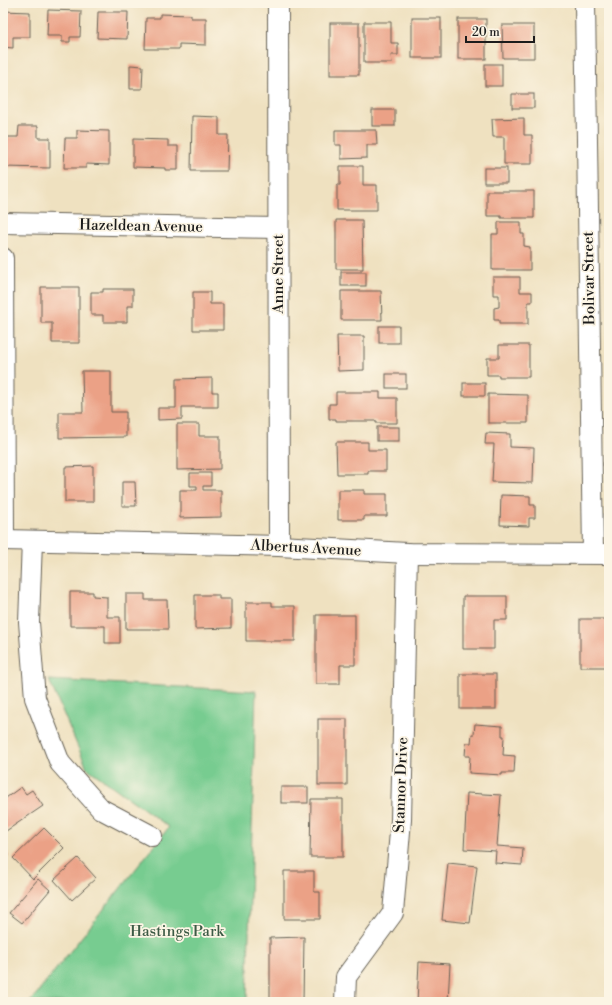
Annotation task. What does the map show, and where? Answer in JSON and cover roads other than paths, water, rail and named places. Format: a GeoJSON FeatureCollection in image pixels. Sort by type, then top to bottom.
{"type":"FeatureCollection","features":[{"type":"Feature","properties":{"kind":"street","name":"Anne Street"},"geometry":{"type":"LineString","coordinates":[[278,3],[279,546]]}},
{"type":"Feature","properties":{"kind":"street","name":"Bolivar Street"},"geometry":{"type":"LineString","coordinates":[[585,3],[601,554]]}},
{"type":"Feature","properties":{"kind":"street","name":"Hazeldean Avenue"},"geometry":{"type":"LineString","coordinates":[[3,223],[278,228]]}},
{"type":"Feature","properties":{"kind":"street"},"geometry":{"type":"LineString","coordinates":[[3,258],[4,540]]}},
{"type":"Feature","properties":{"kind":"street","name":"Albertus Avenue"},"geometry":{"type":"LineString","coordinates":[[4,540],[279,546],[407,553],[601,554]]}},
{"type":"Feature","properties":{"kind":"street"},"geometry":{"type":"LineString","coordinates":[[32,540],[29,622],[35,698],[60,763],[101,809],[152,836]]}},
{"type":"Feature","properties":{"kind":"street","name":"Stannor Drive"},"geometry":{"type":"LineString","coordinates":[[345,1002],[346,977],[393,913],[401,820],[407,553]]}},
{"type":"Feature","properties":{"kind":"park label","name":"Hastings Park"},"geometry":{"type":"Point","coordinates":[177,931]}}]}
